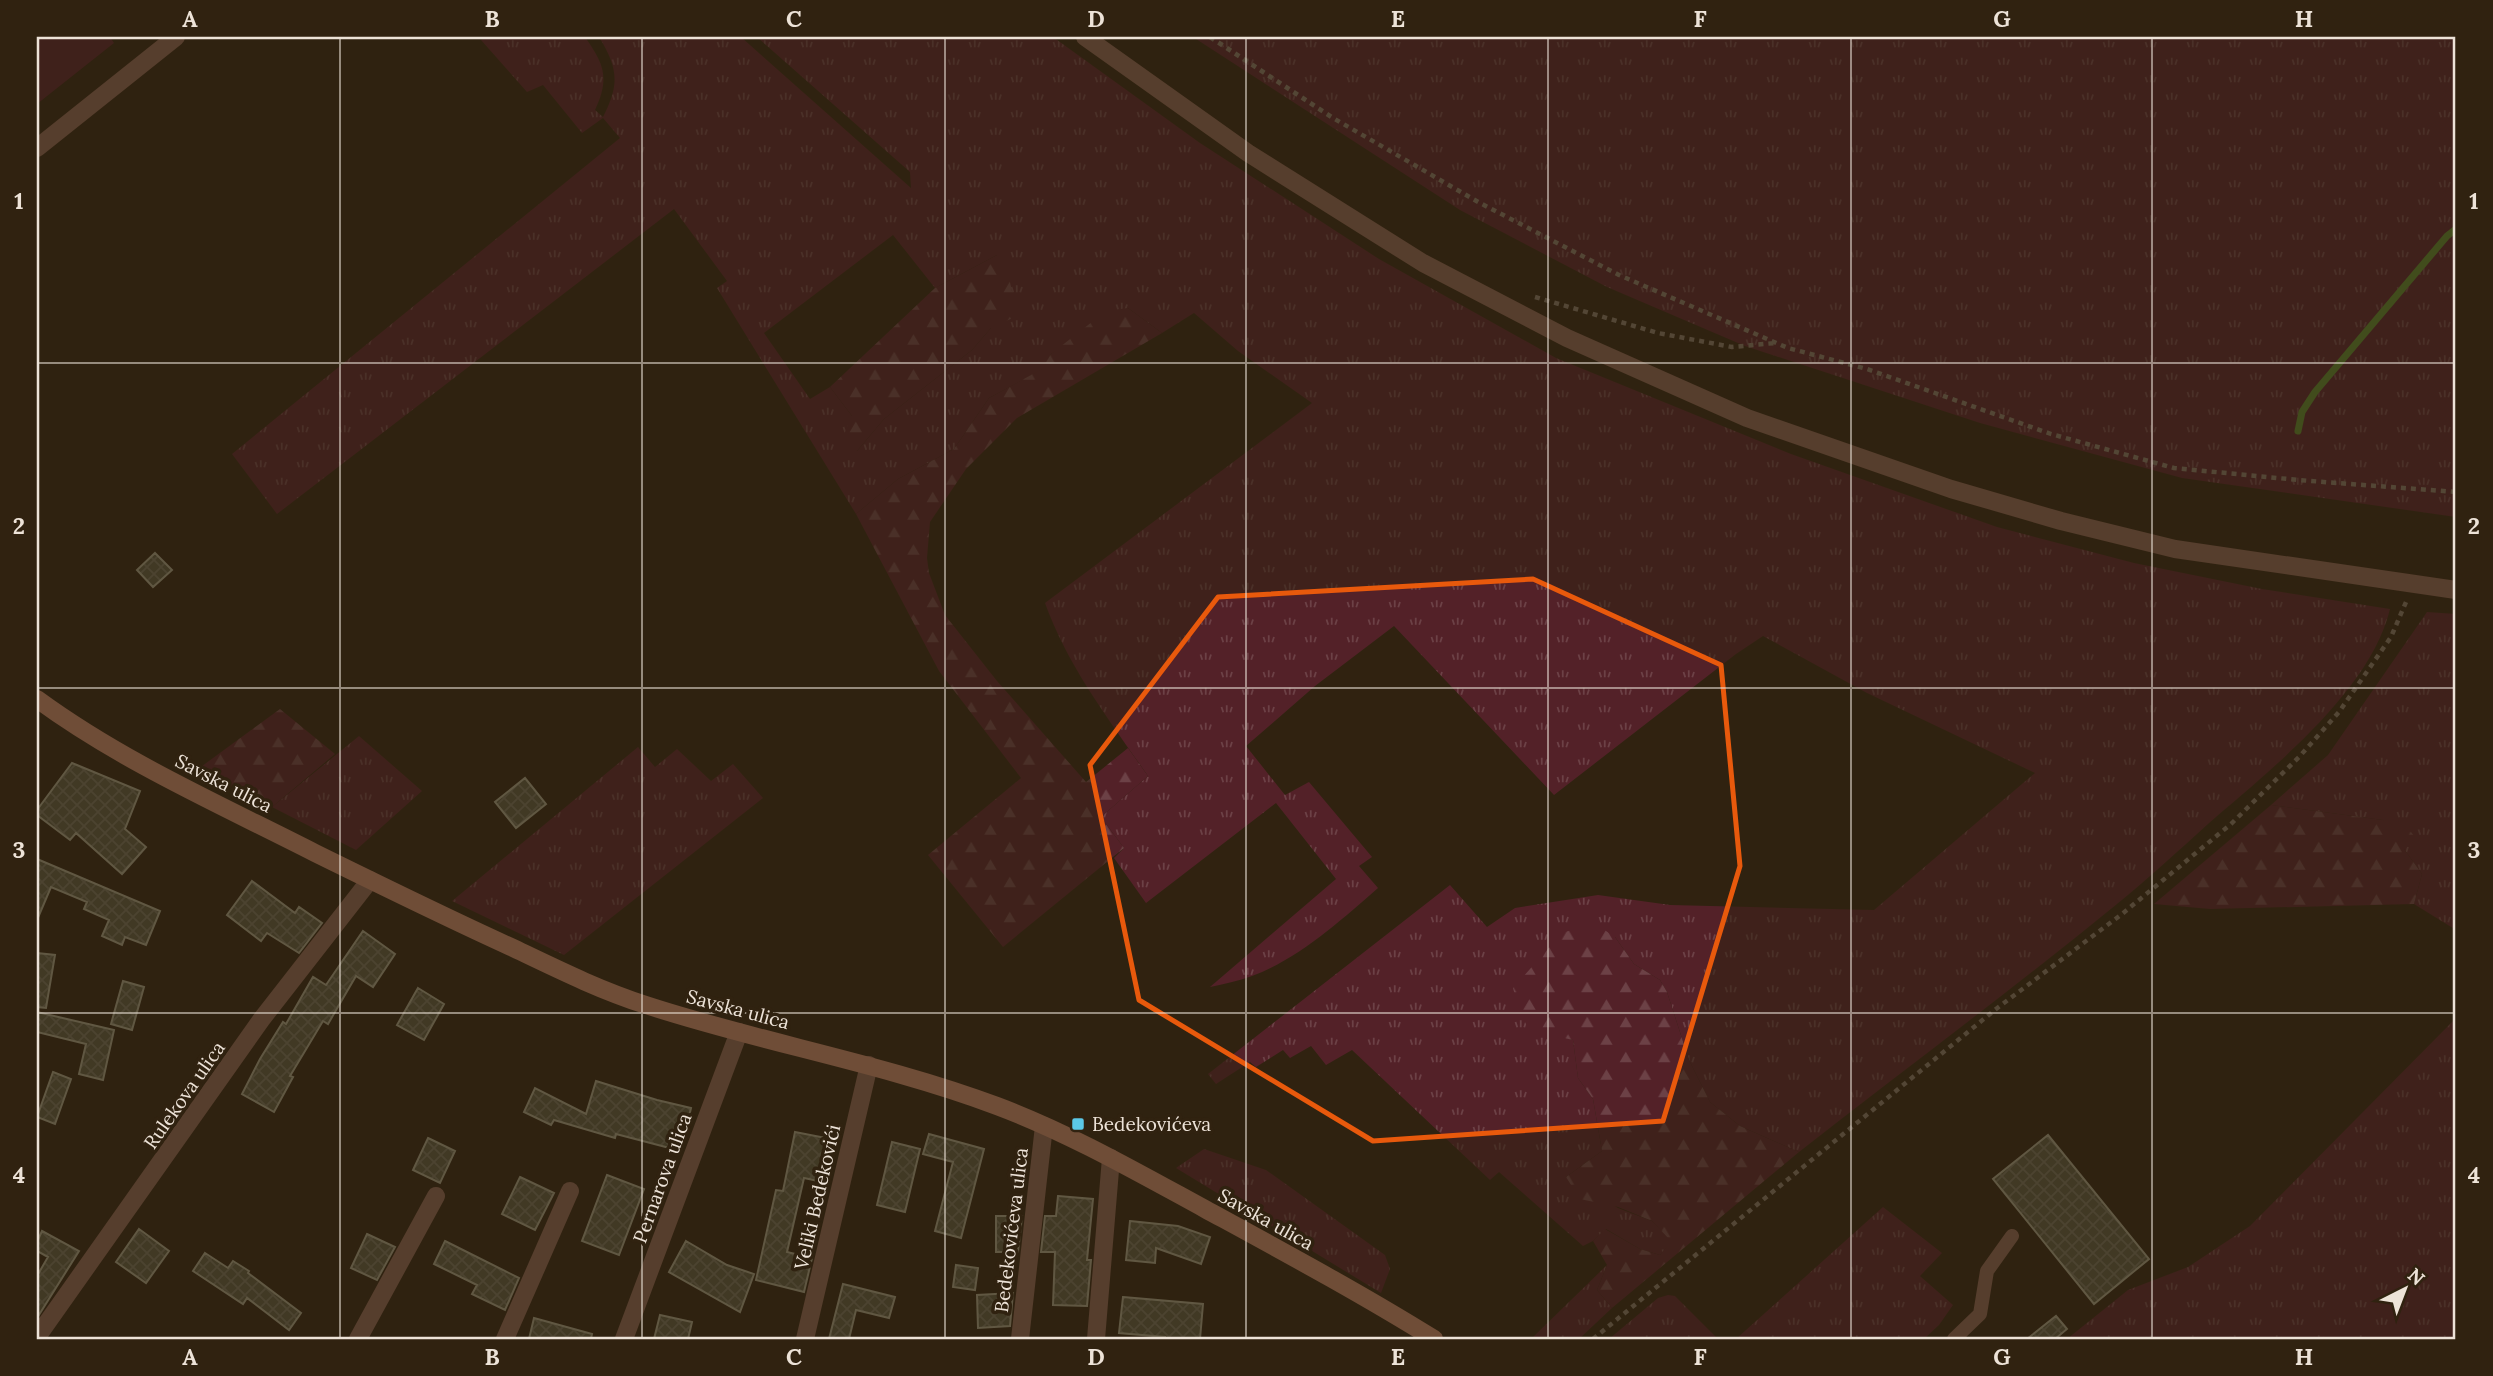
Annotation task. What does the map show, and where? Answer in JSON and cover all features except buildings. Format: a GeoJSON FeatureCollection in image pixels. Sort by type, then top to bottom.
{"type":"FeatureCollection","features":[{"type":"Feature","properties":{"kind":"street"},"geometry":{"type":"LineString","coordinates":[[37,148],[176,37]]}},
{"type":"Feature","properties":{"kind":"street"},"geometry":{"type":"LineString","coordinates":[[1085,37],[1248,153],[1423,263],[1567,338],[1747,418],[1951,489],[2062,521],[2175,549],[2456,590]]}},
{"type":"Feature","properties":{"kind":"street","name":"Savska ulica"},"geometry":{"type":"LineString","coordinates":[[37,699],[67,721],[128,758],[369,880],[586,982],[643,1004],[869,1065],[999,1106],[1044,1126],[1111,1158],[1297,1259],[1434,1339]]}},
{"type":"Feature","properties":{"kind":"street","name":"Rulekova ulica"},"geometry":{"type":"LineString","coordinates":[[37,1337],[261,1020],[369,880]]}},
{"type":"Feature","properties":{"kind":"street","name":"Pernarova ulica"},"geometry":{"type":"LineString","coordinates":[[625,1339],[739,1032]]}},
{"type":"Feature","properties":{"kind":"street","name":"Veliki Bedekovići"},"geometry":{"type":"LineString","coordinates":[[805,1339],[869,1065]]}},
{"type":"Feature","properties":{"kind":"street","name":"Bedekovićeva ulica"},"geometry":{"type":"LineString","coordinates":[[1020,1339],[1044,1126]]}},
{"type":"Feature","properties":{"kind":"street"},"geometry":{"type":"LineString","coordinates":[[1096,1339],[1111,1158]]}},
{"type":"Feature","properties":{"kind":"street"},"geometry":{"type":"LineString","coordinates":[[505,1339],[570,1191]]}},
{"type":"Feature","properties":{"kind":"street"},"geometry":{"type":"LineString","coordinates":[[358,1339],[436,1196]]}},
{"type":"Feature","properties":{"kind":"lane"},"geometry":{"type":"LineString","coordinates":[[1954,1339],[1980,1314],[1987,1271],[2012,1236]]}},
{"type":"Feature","properties":{"kind":"path"},"geometry":{"type":"LineString","coordinates":[[1210,37],[1333,118],[1480,203],[1619,275],[1776,343],[1867,369],[2051,435],[2174,468],[2456,492]]}},
{"type":"Feature","properties":{"kind":"path"},"geometry":{"type":"LineString","coordinates":[[1524,294],[1658,333],[1732,347],[1776,343]]}},
{"type":"Feature","properties":{"kind":"path"},"geometry":{"type":"LineString","coordinates":[[1593,1339],[1996,1009],[2122,914],[2231,824],[2299,757],[2339,712],[2391,637],[2411,585]]}},
{"type":"Feature","properties":{"kind":"highlighted area"},"geometry":{"type":"Polygon","coordinates":[[[1533,579],[1721,665],[1740,866],[1663,1121],[1373,1141],[1139,1000],[1090,765],[1218,597],[1533,579]]]}},
{"type":"Feature","properties":{"kind":"green space"},"geometry":{"type":"Polygon","coordinates":[[[37,37],[110,37],[114,43],[37,104],[37,37]]]}},
{"type":"Feature","properties":{"kind":"green space"},"geometry":{"type":"Polygon","coordinates":[[[486,37],[585,37],[597,55],[603,72],[600,99],[595,110],[603,117],[612,95],[614,76],[610,58],[599,37],[741,37],[911,188],[910,172],[757,37],[1053,37],[1200,143],[1379,259],[1556,358],[1791,454],[1997,527],[2134,563],[2262,589],[2390,609],[2379,640],[2362,670],[2340,699],[2288,754],[2117,904],[1799,1152],[1740,1126],[1710,1102],[1689,1060],[1667,992],[1660,980],[1634,964],[1615,937],[1553,1034],[1573,1040],[1578,1078],[1593,1099],[1602,1151],[1566,1177],[1618,1208],[1652,1221],[1672,1241],[1660,1255],[1640,1249],[1606,1229],[1583,1246],[1499,1172],[1490,1180],[1352,1050],[1326,1065],[1311,1046],[1290,1058],[1283,1050],[1256,1067],[1250,1062],[1216,1084],[1208,1074],[1450,885],[1487,927],[1515,908],[1598,895],[1670,905],[1874,910],[2035,773],[1867,693],[1763,636],[1554,795],[1394,626],[1315,686],[1246,746],[1285,795],[1309,782],[1372,857],[1359,866],[1378,888],[1319,938],[1287,959],[1252,976],[1210,987],[1336,879],[1276,803],[1146,903],[1114,858],[1124,848],[1101,817],[1148,776],[1078,671],[1054,627],[1045,603],[1312,403],[1238,351],[1194,313],[1162,333],[1128,308],[1051,354],[1043,369],[989,398],[954,449],[898,479],[856,514],[717,288],[727,281],[674,209],[277,514],[232,454],[620,138],[603,118],[582,133],[543,85],[527,92],[481,40],[486,37]],[[893,235],[764,333],[810,399],[830,387],[852,416],[857,451],[884,419],[972,350],[991,328],[997,255],[935,288],[893,235]]]}},
{"type":"Feature","properties":{"kind":"green space"},"geometry":{"type":"Polygon","coordinates":[[[1193,37],[2456,37],[2456,517],[2182,478],[1980,423],[1745,346],[1607,287],[1460,210],[1193,37]]]}},
{"type":"Feature","properties":{"kind":"green space"},"geometry":{"type":"Polygon","coordinates":[[[997,255],[1010,282],[1017,316],[991,328],[972,350],[884,419],[857,451],[842,439],[852,416],[830,387],[935,288],[997,255]]]}},
{"type":"Feature","properties":{"kind":"green space"},"geometry":{"type":"Polygon","coordinates":[[[1128,308],[1162,333],[1017,418],[966,469],[930,522],[927,558],[929,573],[945,615],[997,681],[1086,782],[1128,748],[1148,776],[1101,817],[1124,848],[1003,947],[928,855],[1021,778],[939,671],[856,514],[898,479],[954,449],[989,398],[1042,369],[1051,354],[1106,311],[1128,308]]]}},
{"type":"Feature","properties":{"kind":"green space"},"geometry":{"type":"Polygon","coordinates":[[[2427,612],[2456,614],[2456,930],[2414,904],[2422,874],[2383,820],[2271,805],[2328,755],[2427,612]]]}},
{"type":"Feature","properties":{"kind":"green space"},"geometry":{"type":"Polygon","coordinates":[[[280,709],[335,754],[272,807],[198,769],[280,709]]]}},
{"type":"Feature","properties":{"kind":"green space"},"geometry":{"type":"Polygon","coordinates":[[[359,736],[422,791],[356,850],[272,807],[359,736]]]}},
{"type":"Feature","properties":{"kind":"green space"},"geometry":{"type":"Polygon","coordinates":[[[638,747],[655,767],[677,749],[711,781],[733,764],[763,798],[564,955],[452,901],[638,747]]]}},
{"type":"Feature","properties":{"kind":"green space"},"geometry":{"type":"Polygon","coordinates":[[[2271,805],[2383,820],[2411,832],[2417,840],[2404,849],[2422,874],[2414,904],[2210,909],[2154,904],[2271,805]]]}},
{"type":"Feature","properties":{"kind":"green space"},"geometry":{"type":"Polygon","coordinates":[[[1597,925],[1615,937],[1634,964],[1660,980],[1667,992],[1689,1060],[1710,1102],[1740,1126],[1799,1152],[1612,1308],[1597,1290],[1607,1265],[1593,1241],[1605,1229],[1640,1249],[1660,1255],[1671,1241],[1652,1221],[1618,1207],[1580,1199],[1566,1177],[1602,1151],[1593,1099],[1578,1078],[1573,1040],[1529,1030],[1519,1010],[1513,988],[1562,933],[1597,925]]]}},
{"type":"Feature","properties":{"kind":"green space"},"geometry":{"type":"Polygon","coordinates":[[[2456,1018],[2456,1339],[2067,1339],[2128,1290],[2188,1267],[2250,1226],[2456,1018]]]}},
{"type":"Feature","properties":{"kind":"green space"},"geometry":{"type":"Polygon","coordinates":[[[1204,1149],[1266,1170],[1385,1255],[1390,1269],[1381,1293],[1176,1168],[1204,1149]]]}},
{"type":"Feature","properties":{"kind":"green space"},"geometry":{"type":"Polygon","coordinates":[[[1883,1207],[1942,1253],[1920,1276],[1953,1305],[1939,1325],[1924,1339],[1736,1339],[1883,1207]]]}},
{"type":"Feature","properties":{"kind":"green space"},"geometry":{"type":"Polygon","coordinates":[[[1607,1265],[1597,1290],[1612,1308],[1579,1339],[1531,1339],[1607,1265]]]}},
{"type":"Feature","properties":{"kind":"green space"},"geometry":{"type":"Polygon","coordinates":[[[1675,1296],[1718,1339],[1609,1339],[1658,1298],[1675,1296]]]}},
{"type":"Feature","properties":{"kind":"waterway"},"geometry":{"type":"LineString","coordinates":[[2298,431],[2302,412],[2315,392],[2447,236],[2456,229]]}},
{"type":"Feature","properties":{"kind":"place","name":"Bedekovićeva"},"geometry":{"type":"Point","coordinates":[1078,1124]}}]}
